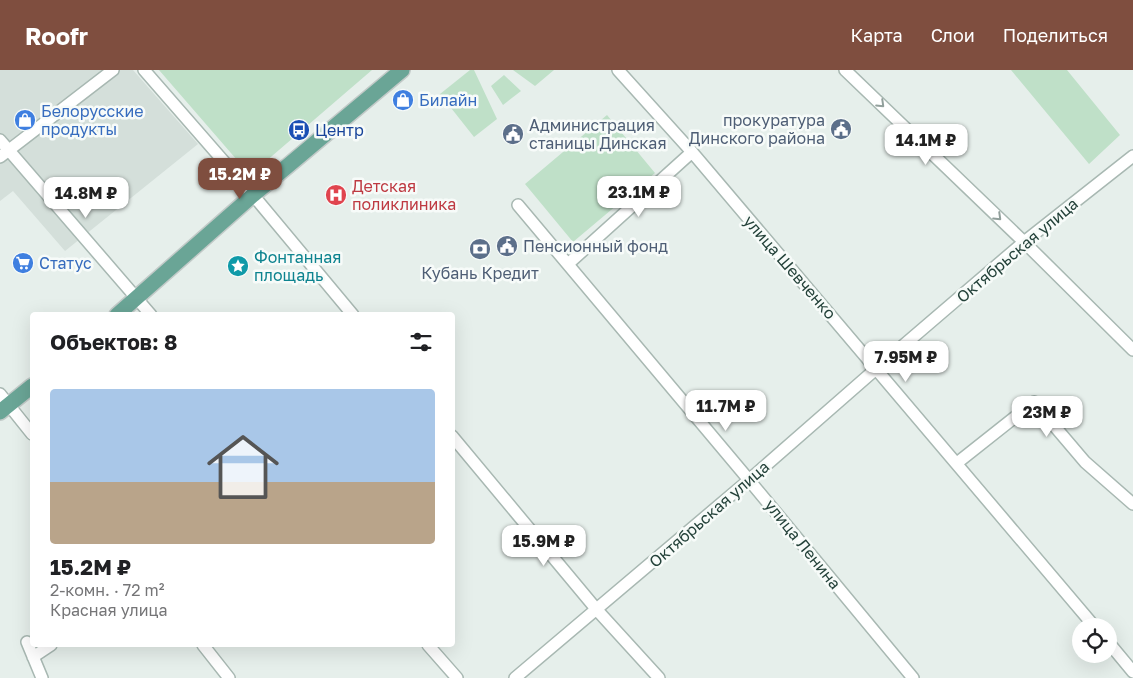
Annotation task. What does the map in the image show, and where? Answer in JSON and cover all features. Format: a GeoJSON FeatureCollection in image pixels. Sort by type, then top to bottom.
{"type":"FeatureCollection","features":[{"type":"Feature","properties":{"kind":"main road"},"geometry":{"type":"LineString","coordinates":[[121,312],[253,195],[402,70]]}},
{"type":"Feature","properties":{"kind":"main road"},"geometry":{"type":"LineString","coordinates":[[3,404],[30,387]]}},
{"type":"Feature","properties":{"kind":"street"},"geometry":{"type":"LineString","coordinates":[[4,153],[113,70]]}},
{"type":"Feature","properties":{"kind":"street"},"geometry":{"type":"LineString","coordinates":[[144,70],[253,195],[350,312]]}},
{"type":"Feature","properties":{"kind":"street","name":"улица Шевченко"},"geometry":{"type":"LineString","coordinates":[[618,70],[692,152],[877,368],[1087,618]]}},
{"type":"Feature","properties":{"kind":"street"},"geometry":{"type":"LineString","coordinates":[[845,70],[1133,350]]}},
{"type":"Feature","properties":{"kind":"street"},"geometry":{"type":"LineString","coordinates":[[0,140],[4,153],[149,312]]}},
{"type":"Feature","properties":{"kind":"street"},"geometry":{"type":"LineString","coordinates":[[568,264],[692,152]]}},
{"type":"Feature","properties":{"kind":"street","name":"Октябрьская улица"},"geometry":{"type":"LineString","coordinates":[[515,678],[750,480],[1024,242],[1133,156]]}},
{"type":"Feature","properties":{"kind":"street","name":"улица Ленина"},"geometry":{"type":"LineString","coordinates":[[518,205],[750,480],[912,678]]}},
{"type":"Feature","properties":{"kind":"street"},"geometry":{"type":"LineString","coordinates":[[957,463],[1034,402],[1085,462],[1133,504]]}},
{"type":"Feature","properties":{"kind":"street"},"geometry":{"type":"LineString","coordinates":[[3,404],[30,432]]}},
{"type":"Feature","properties":{"kind":"street"},"geometry":{"type":"LineString","coordinates":[[455,440],[597,610],[659,678]]}},
{"type":"Feature","properties":{"kind":"street"},"geometry":{"type":"LineString","coordinates":[[27,642],[42,678]]}},
{"type":"Feature","properties":{"kind":"street"},"geometry":{"type":"LineString","coordinates":[[34,657],[48,647]]}},
{"type":"Feature","properties":{"kind":"street"},"geometry":{"type":"LineString","coordinates":[[205,647],[229,678]]}},
{"type":"Feature","properties":{"kind":"street"},"geometry":{"type":"LineString","coordinates":[[430,647],[457,678]]}},
{"type":"Feature","properties":{"kind":"street"},"geometry":{"type":"LineString","coordinates":[[1117,653],[1133,672]]}},
{"type":"Feature","properties":{"kind":"shaded area"},"geometry":{"type":"Polygon","coordinates":[[[0,70],[133,70],[198,144],[65,251],[13,191],[0,201],[0,70]]]}},
{"type":"Feature","properties":{"kind":"green space"},"geometry":{"type":"Polygon","coordinates":[[[159,70],[372,70],[250,175],[159,70]]]}},
{"type":"Feature","properties":{"kind":"green space"},"geometry":{"type":"Polygon","coordinates":[[[470,70],[474,70],[497,119],[474,137],[440,94],[470,70]]]}},
{"type":"Feature","properties":{"kind":"green space"},"geometry":{"type":"Polygon","coordinates":[[[513,70],[554,70],[535,86],[513,70]]]}},
{"type":"Feature","properties":{"kind":"green space"},"geometry":{"type":"Polygon","coordinates":[[[1011,70],[1067,70],[1120,135],[1089,164],[1011,70]]]}},
{"type":"Feature","properties":{"kind":"green space"},"geometry":{"type":"Polygon","coordinates":[[[504,75],[521,91],[503,105],[491,86],[504,75]]]}},
{"type":"Feature","properties":{"kind":"green space"},"geometry":{"type":"Polygon","coordinates":[[[607,115],[655,173],[573,242],[525,184],[607,115]]]}},
{"type":"Feature","properties":{"kind":"place","name":"Билайн"},"geometry":{"type":"Point","coordinates":[403,100]}},
{"type":"Feature","properties":{"kind":"place","name":"Белорусские продукты"},"geometry":{"type":"Point","coordinates":[25,120]}},
{"type":"Feature","properties":{"kind":"place","name":"прокуратура Динского района"},"geometry":{"type":"Point","coordinates":[841,129]}},
{"type":"Feature","properties":{"kind":"place","name":"Центр"},"geometry":{"type":"Point","coordinates":[299,130]}},
{"type":"Feature","properties":{"kind":"place","name":"Администрация станицы Динская"},"geometry":{"type":"Point","coordinates":[513,134]}},
{"type":"Feature","properties":{"kind":"place","name":"Детская поликлиника"},"geometry":{"type":"Point","coordinates":[336,195]}},
{"type":"Feature","properties":{"kind":"place","name":"Пенсионный фонд"},"geometry":{"type":"Point","coordinates":[507,246]}},
{"type":"Feature","properties":{"kind":"place","name":"Кубань Кредит"},"geometry":{"type":"Point","coordinates":[480,249]}},
{"type":"Feature","properties":{"kind":"place","name":"Статус"},"geometry":{"type":"Point","coordinates":[23,263]}},
{"type":"Feature","properties":{"kind":"place","name":"Фонтанная площадь"},"geometry":{"type":"Point","coordinates":[238,266]}}]}
